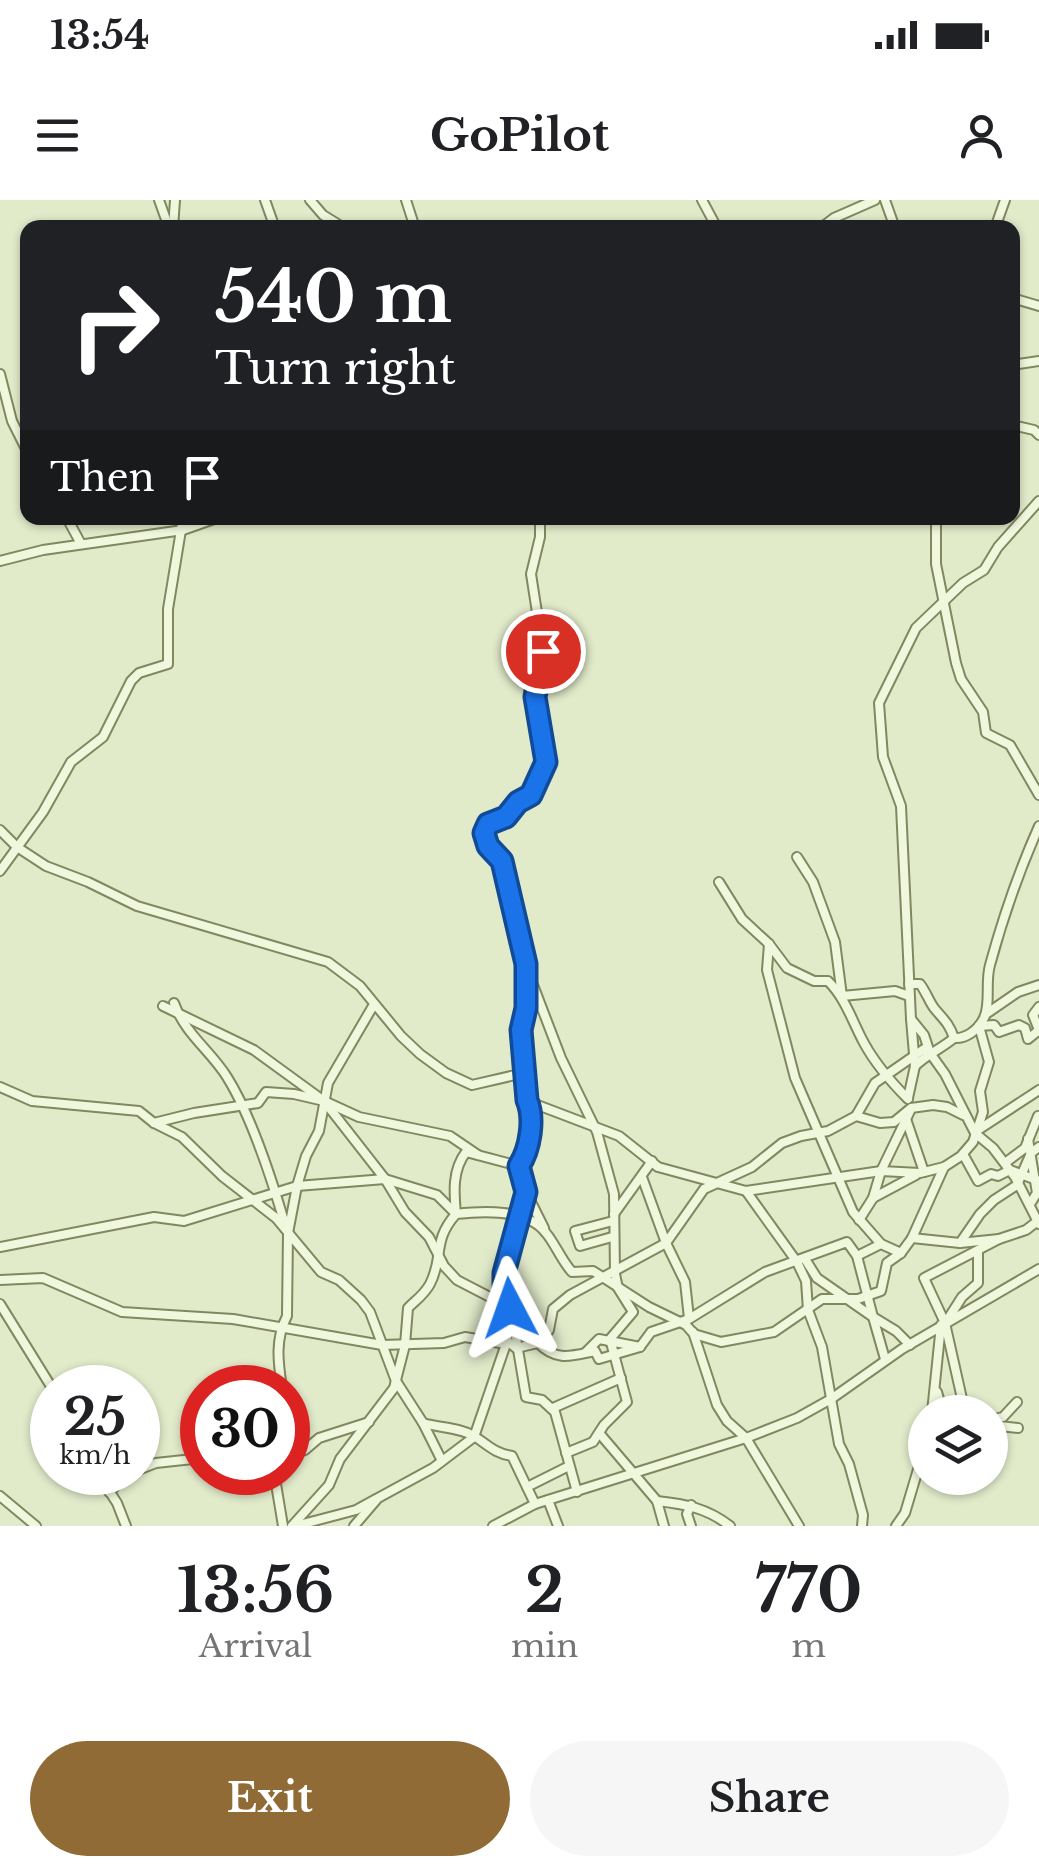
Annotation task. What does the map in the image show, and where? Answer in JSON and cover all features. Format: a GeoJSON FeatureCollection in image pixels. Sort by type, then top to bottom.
{"type":"FeatureCollection","features":[{"type":"Feature","properties":{"kind":"street"},"geometry":{"type":"LineString","coordinates":[[310,200],[332,220]]}},
{"type":"Feature","properties":{"kind":"street"},"geometry":{"type":"LineString","coordinates":[[702,200],[708,205]]}},
{"type":"Feature","properties":{"kind":"street"},"geometry":{"type":"LineString","coordinates":[[831,220],[875,200]]}},
{"type":"Feature","properties":{"kind":"street"},"geometry":{"type":"LineString","coordinates":[[0,374],[20,436]]}},
{"type":"Feature","properties":{"kind":"street"},"geometry":{"type":"LineString","coordinates":[[1020,522],[1039,501]]}},
{"type":"Feature","properties":{"kind":"street"},"geometry":{"type":"LineString","coordinates":[[71,525],[81,544]]}},
{"type":"Feature","properties":{"kind":"street"},"geometry":{"type":"LineString","coordinates":[[0,871],[43,812],[71,762],[103,737],[131,681],[168,664],[168,609],[183,525]]}},
{"type":"Feature","properties":{"kind":"street"},"geometry":{"type":"LineString","coordinates":[[0,560],[197,525]]}},
{"type":"Feature","properties":{"kind":"street"},"geometry":{"type":"LineString","coordinates":[[540,525],[532,574],[543,651],[535,697],[546,762],[531,795],[518,802],[506,817],[488,824],[484,833],[488,846],[502,861],[526,964],[612,1183],[610,1275],[633,1312],[610,1339]]}},
{"type":"Feature","properties":{"kind":"street"},"geometry":{"type":"LineString","coordinates":[[935,525],[934,544],[943,603],[961,679],[982,712],[986,734],[1010,745],[1039,795]]}},
{"type":"Feature","properties":{"kind":"street"},"geometry":{"type":"LineString","coordinates":[[859,1220],[873,1198],[906,1118],[915,1066],[902,806],[884,757],[880,703],[916,628],[984,570],[1018,525]]}},
{"type":"Feature","properties":{"kind":"street"},"geometry":{"type":"LineString","coordinates":[[986,1014],[989,969],[1015,882],[1039,826]]}},
{"type":"Feature","properties":{"kind":"street"},"geometry":{"type":"LineString","coordinates":[[0,830],[17,848],[46,866],[138,906],[328,962],[360,986],[420,1054],[446,1073],[472,1085],[524,1073]]}},
{"type":"Feature","properties":{"kind":"street"},"geometry":{"type":"LineString","coordinates":[[797,857],[813,882],[835,942],[842,996],[884,1075],[909,1104],[947,1107],[967,1117]]}},
{"type":"Feature","properties":{"kind":"street"},"geometry":{"type":"LineString","coordinates":[[718,882],[742,919],[796,974],[814,982],[828,981],[842,996]]}},
{"type":"Feature","properties":{"kind":"street"},"geometry":{"type":"LineString","coordinates":[[769,944],[767,970],[794,1078],[859,1220],[880,1244],[901,1253]]}},
{"type":"Feature","properties":{"kind":"street"},"geometry":{"type":"LineString","coordinates":[[526,964],[526,1008],[521,1030],[531,1120],[519,1166],[526,1192],[562,1262],[572,1272],[594,1270],[610,1275]]}},
{"type":"Feature","properties":{"kind":"street"},"geometry":{"type":"LineString","coordinates":[[909,984],[924,988],[935,1008],[946,1017],[954,1038]]}},
{"type":"Feature","properties":{"kind":"street"},"geometry":{"type":"LineString","coordinates":[[954,1038],[960,1039],[979,1026],[986,1014],[1018,992],[1039,986]]}},
{"type":"Feature","properties":{"kind":"street"},"geometry":{"type":"LineString","coordinates":[[842,996],[895,992],[909,996]]}},
{"type":"Feature","properties":{"kind":"street"},"geometry":{"type":"LineString","coordinates":[[174,1003],[204,1052],[224,1072],[251,1126],[288,1232]]}},
{"type":"Feature","properties":{"kind":"street"},"geometry":{"type":"LineString","coordinates":[[162,1006],[254,1050],[324,1101],[359,1118],[450,1136],[478,1155]]}},
{"type":"Feature","properties":{"kind":"street"},"geometry":{"type":"LineString","coordinates":[[279,1365],[281,1328],[287,1316],[288,1232],[296,1186],[319,1130],[328,1083],[374,1006]]}},
{"type":"Feature","properties":{"kind":"street"},"geometry":{"type":"LineString","coordinates":[[979,1026],[994,1025],[999,1032],[1019,1025],[1026,1028],[1028,1039],[1038,1030],[1033,1015],[1039,1007]]}},
{"type":"Feature","properties":{"kind":"street"},"geometry":{"type":"LineString","coordinates":[[911,1019],[924,1035],[930,1054]]}},
{"type":"Feature","properties":{"kind":"street"},"geometry":{"type":"LineString","coordinates":[[527,1100],[618,1136],[671,1172],[746,1191],[881,1171],[922,1172],[944,1167],[973,1142],[983,1112],[980,1091],[989,1062],[979,1026]]}},
{"type":"Feature","properties":{"kind":"street"},"geometry":{"type":"LineString","coordinates":[[915,1066],[954,1038]]}},
{"type":"Feature","properties":{"kind":"street"},"geometry":{"type":"LineString","coordinates":[[506,1341],[516,1348],[538,1343],[550,1330],[553,1308],[666,1243],[704,1190],[752,1168],[782,1144],[820,1133],[856,1116],[870,1090],[884,1075],[924,1049],[946,1074],[975,1133],[1008,1167],[1039,1222],[924,1278],[943,1324],[962,1395]]}},
{"type":"Feature","properties":{"kind":"street"},"geometry":{"type":"LineString","coordinates":[[0,1087],[32,1101],[139,1111],[154,1124],[182,1136],[265,1208],[321,1272],[339,1280],[370,1312],[396,1379],[442,1459]]}},
{"type":"Feature","properties":{"kind":"street"},"geometry":{"type":"LineString","coordinates":[[975,1133],[993,1117],[1039,1090]]}},
{"type":"Feature","properties":{"kind":"street"},"geometry":{"type":"LineString","coordinates":[[154,1124],[258,1103],[266,1092],[324,1101],[385,1178],[405,1212],[430,1237],[457,1280],[510,1308]]}},
{"type":"Feature","properties":{"kind":"street"},"geometry":{"type":"LineString","coordinates":[[963,1154],[978,1181],[991,1174],[998,1176],[1008,1167],[1024,1148],[1038,1117],[1023,1100]]}},
{"type":"Feature","properties":{"kind":"street"},"geometry":{"type":"LineString","coordinates":[[856,1116],[880,1123],[894,1122],[909,1104]]}},
{"type":"Feature","properties":{"kind":"street"},"geometry":{"type":"LineString","coordinates":[[906,1118],[922,1172]]}},
{"type":"Feature","properties":{"kind":"street"},"geometry":{"type":"LineString","coordinates":[[1028,1139],[1035,1150],[1032,1179],[1037,1193],[1030,1204]]}},
{"type":"Feature","properties":{"kind":"street"},"geometry":{"type":"LineString","coordinates":[[294,1526],[329,1485],[340,1459],[394,1388],[405,1344],[408,1308],[430,1283],[436,1269],[440,1234],[456,1214],[453,1190],[460,1159],[466,1152],[519,1166]]}},
{"type":"Feature","properties":{"kind":"street"},"geometry":{"type":"LineString","coordinates":[[612,1237],[580,1246],[575,1231],[614,1218],[652,1161]]}},
{"type":"Feature","properties":{"kind":"street"},"geometry":{"type":"LineString","coordinates":[[618,1288],[694,1334],[730,1342],[774,1332],[822,1299],[858,1299],[880,1291],[887,1263],[912,1238],[944,1167]]}},
{"type":"Feature","properties":{"kind":"street"},"geometry":{"type":"LineString","coordinates":[[1008,1167],[1032,1179]]}},
{"type":"Feature","properties":{"kind":"street"},"geometry":{"type":"LineString","coordinates":[[873,1198],[922,1172]]}},
{"type":"Feature","properties":{"kind":"street"},"geometry":{"type":"LineString","coordinates":[[642,1177],[685,1282],[689,1319],[717,1405],[727,1421],[746,1438],[798,1526]]}},
{"type":"Feature","properties":{"kind":"street"},"geometry":{"type":"LineString","coordinates":[[0,1247],[154,1217],[184,1221],[296,1186],[385,1178],[437,1195],[456,1214],[497,1212],[544,1229]]}},
{"type":"Feature","properties":{"kind":"street"},"geometry":{"type":"LineString","coordinates":[[960,1243],[980,1214],[1032,1179]]}},
{"type":"Feature","properties":{"kind":"street"},"geometry":{"type":"LineString","coordinates":[[746,1191],[817,1278],[896,1331],[910,1345]]}},
{"type":"Feature","properties":{"kind":"street"},"geometry":{"type":"LineString","coordinates":[[526,1192],[504,1273],[504,1292],[526,1398],[542,1400],[553,1408],[578,1492]]}},
{"type":"Feature","properties":{"kind":"street"},"geometry":{"type":"LineString","coordinates":[[912,1238],[960,1243],[1000,1239]]}},
{"type":"Feature","properties":{"kind":"street"},"geometry":{"type":"LineString","coordinates":[[538,1343],[565,1359],[595,1350],[599,1360],[616,1356],[640,1347],[650,1332],[689,1319],[765,1272],[847,1242],[857,1256],[884,1360]]}},
{"type":"Feature","properties":{"kind":"street"},"geometry":{"type":"LineString","coordinates":[[857,1256],[880,1244]]}},
{"type":"Feature","properties":{"kind":"street"},"geometry":{"type":"LineString","coordinates":[[934,1395],[943,1324],[962,1297],[978,1283],[978,1252]]}},
{"type":"Feature","properties":{"kind":"street"},"geometry":{"type":"LineString","coordinates":[[801,1260],[809,1293],[808,1310],[822,1347],[839,1444],[849,1464],[863,1515],[862,1526]]}},
{"type":"Feature","properties":{"kind":"street"},"geometry":{"type":"LineString","coordinates":[[493,1526],[535,1504],[746,1438],[797,1418],[831,1399],[884,1360],[1039,1270]]}},
{"type":"Feature","properties":{"kind":"street"},"geometry":{"type":"LineString","coordinates":[[0,1280],[44,1278],[122,1312],[233,1319],[382,1345],[444,1343],[465,1336],[506,1341]]}},
{"type":"Feature","properties":{"kind":"street"},"geometry":{"type":"LineString","coordinates":[[0,1304],[38,1365]]}},
{"type":"Feature","properties":{"kind":"street"},"geometry":{"type":"LineString","coordinates":[[294,1526],[356,1510],[433,1468],[474,1436],[506,1341],[510,1308]]}},
{"type":"Feature","properties":{"kind":"street"},"geometry":{"type":"LineString","coordinates":[[586,1352],[599,1339],[640,1347]]}},
{"type":"Feature","properties":{"kind":"street"},"geometry":{"type":"LineString","coordinates":[[566,1454],[594,1442],[604,1425],[628,1402],[610,1339]]}},
{"type":"Feature","properties":{"kind":"street"},"geometry":{"type":"LineString","coordinates":[[553,1408],[621,1378]]}},
{"type":"Feature","properties":{"kind":"street"},"geometry":{"type":"LineString","coordinates":[[935,1383],[938,1395]]}},
{"type":"Feature","properties":{"kind":"street"},"geometry":{"type":"LineString","coordinates":[[1008,1412],[1017,1402]]}},
{"type":"Feature","properties":{"kind":"street"},"geometry":{"type":"LineString","coordinates":[[310,1446],[319,1438],[368,1422]]}},
{"type":"Feature","properties":{"kind":"street"},"geometry":{"type":"LineString","coordinates":[[423,1423],[474,1436],[492,1451],[512,1456],[535,1504]]}},
{"type":"Feature","properties":{"kind":"street"},"geometry":{"type":"LineString","coordinates":[[1008,1426],[1018,1428]]}},
{"type":"Feature","properties":{"kind":"street"},"geometry":{"type":"LineString","coordinates":[[600,1434],[657,1501],[664,1526]]}},
{"type":"Feature","properties":{"kind":"street"},"geometry":{"type":"LineString","coordinates":[[528,1487],[569,1466]]}},
{"type":"Feature","properties":{"kind":"street"},"geometry":{"type":"LineString","coordinates":[[111,1495],[126,1526]]}},
{"type":"Feature","properties":{"kind":"street"},"geometry":{"type":"LineString","coordinates":[[278,1495],[283,1526]]}},
{"type":"Feature","properties":{"kind":"street"},"geometry":{"type":"LineString","coordinates":[[896,1526],[905,1514],[911,1495]]}},
{"type":"Feature","properties":{"kind":"street"},"geometry":{"type":"LineString","coordinates":[[0,1496],[36,1526]]}},
{"type":"Feature","properties":{"kind":"street"},"geometry":{"type":"LineString","coordinates":[[354,1526],[378,1498]]}},
{"type":"Feature","properties":{"kind":"street"},"geometry":{"type":"LineString","coordinates":[[548,1500],[558,1526]]}},
{"type":"Feature","properties":{"kind":"street"},"geometry":{"type":"LineString","coordinates":[[657,1501],[691,1505],[730,1526]]}},
{"type":"Feature","properties":{"kind":"street"},"geometry":{"type":"LineString","coordinates":[[691,1505],[687,1514],[691,1526]]}},
{"type":"Feature","properties":{"kind":"route"},"geometry":{"type":"LineString","coordinates":[[510,1308],[504,1292],[504,1273],[526,1192],[519,1166],[524,1158],[532,1111],[527,1100],[521,1030],[526,1008],[526,964],[502,861],[484,840],[484,833],[488,824],[506,817],[518,802],[531,795],[546,762],[535,697],[543,651]]}}]}
